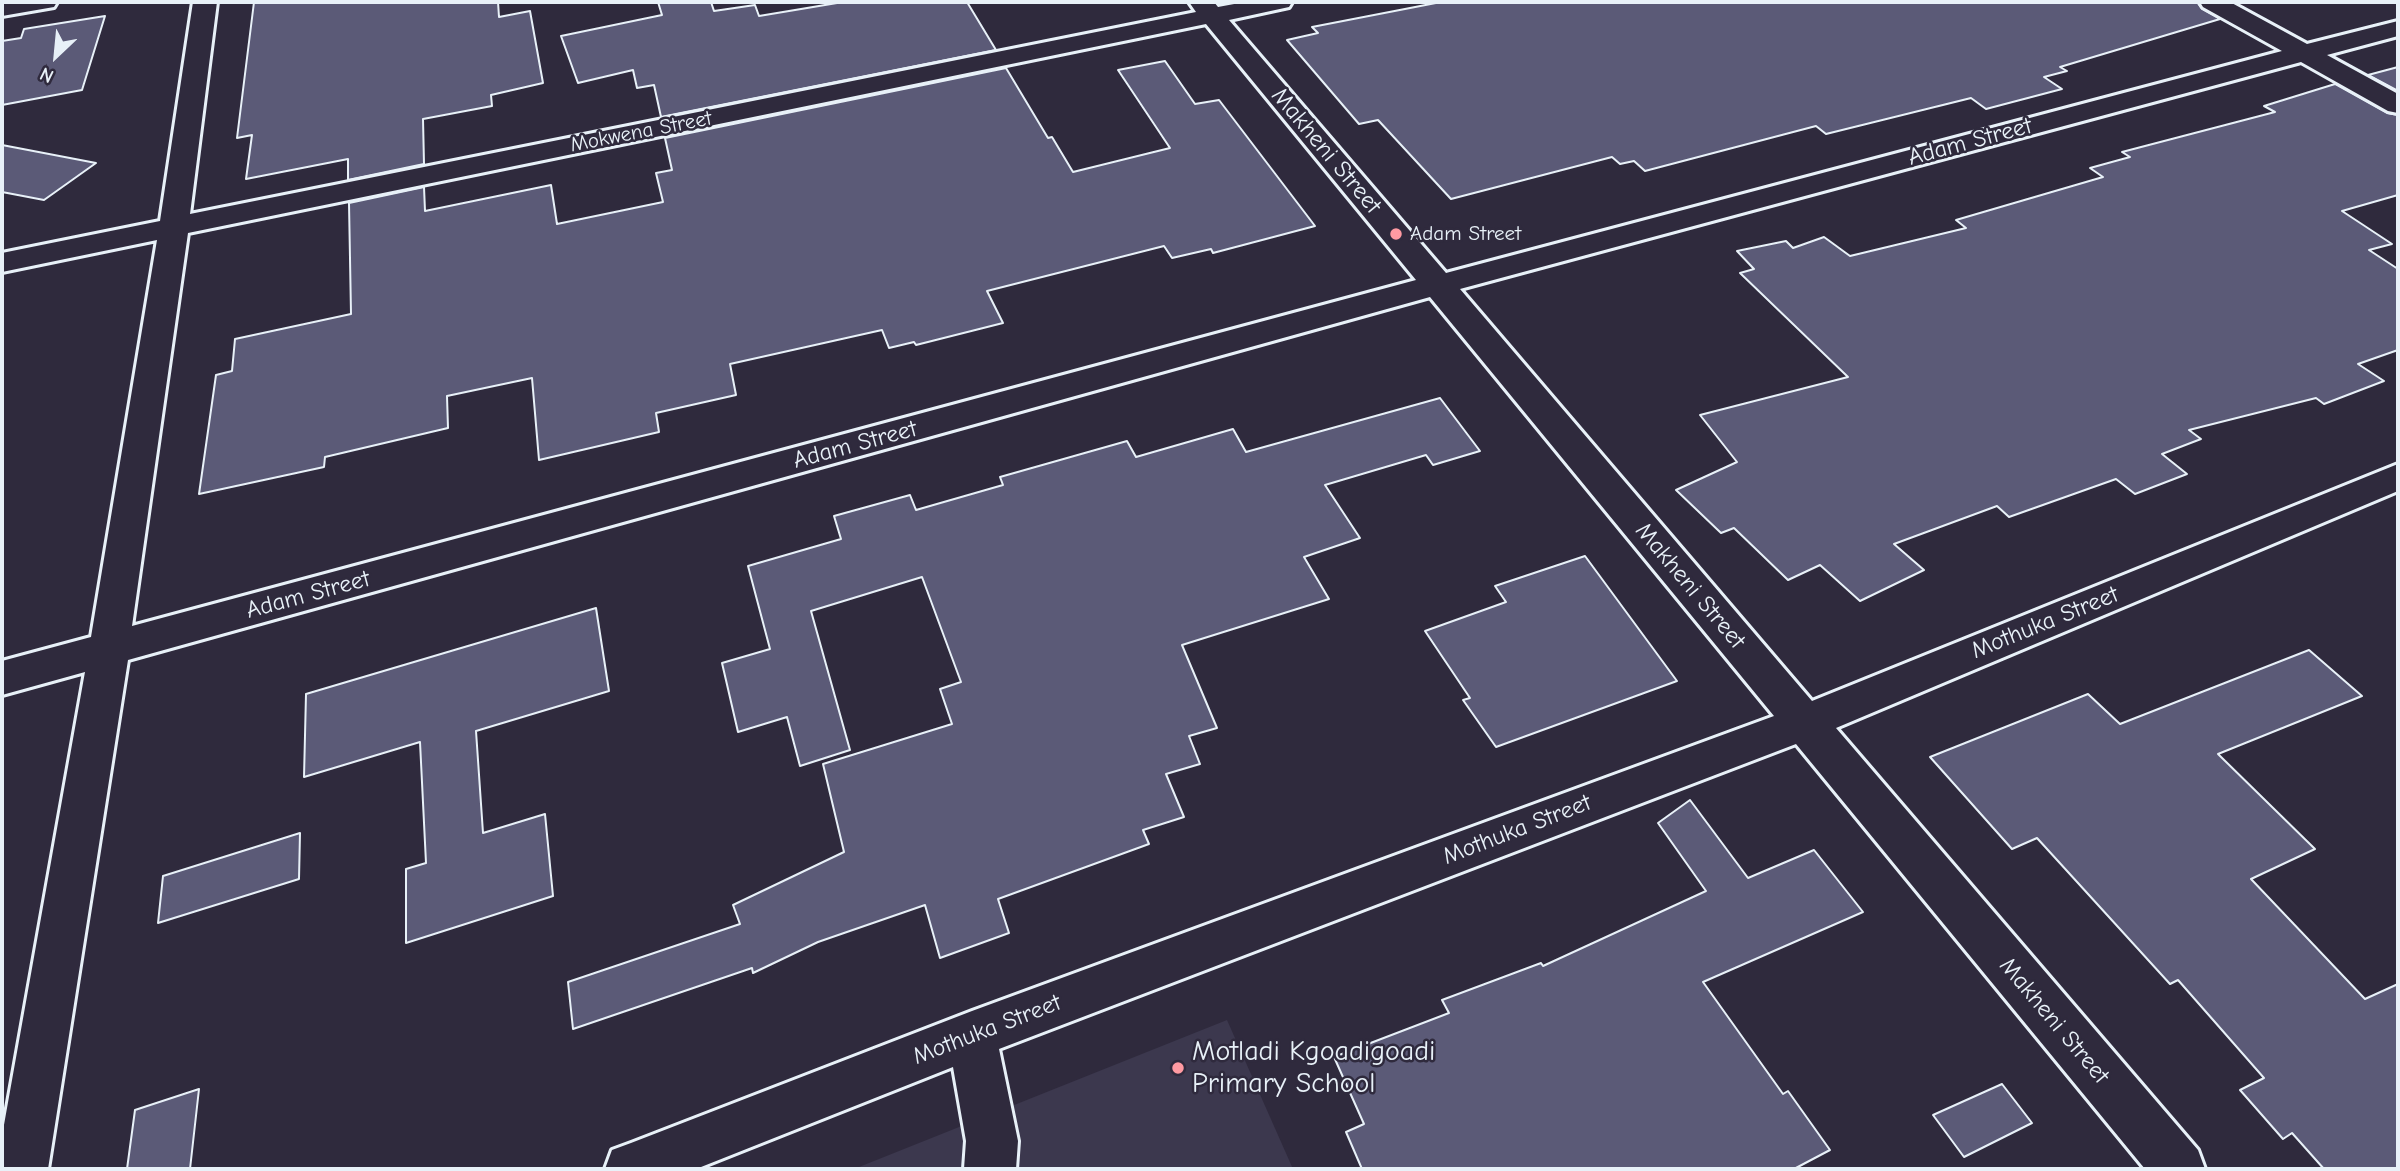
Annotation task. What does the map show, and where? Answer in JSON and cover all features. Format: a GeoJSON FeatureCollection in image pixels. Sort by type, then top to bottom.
{"type":"FeatureCollection","features":[{"type":"Feature","properties":{"kind":"street"},"geometry":{"type":"LineString","coordinates":[[2,9],[45,2]]}},
{"type":"Feature","properties":{"kind":"street"},"geometry":{"type":"LineString","coordinates":[[22,1169],[109,650],[174,226],[205,2]]}},
{"type":"Feature","properties":{"kind":"street","name":"Mokwena Street"},"geometry":{"type":"LineString","coordinates":[[2,262],[1207,9],[1280,2]]}},
{"type":"Feature","properties":{"kind":"street"},"geometry":{"type":"LineString","coordinates":[[2212,2],[2398,105]]}},
{"type":"Feature","properties":{"kind":"street","name":"Makheni Street"},"geometry":{"type":"LineString","coordinates":[[1207,9],[2179,1169]]}},
{"type":"Feature","properties":{"kind":"street","name":"Adam Street"},"geometry":{"type":"LineString","coordinates":[[2,678],[1440,284],[2398,28]]}},
{"type":"Feature","properties":{"kind":"street","name":"Mothuka Street"},"geometry":{"type":"LineString","coordinates":[[631,1169],[972,1035],[1803,723],[2398,477]]}},
{"type":"Feature","properties":{"kind":"street"},"geometry":{"type":"LineString","coordinates":[[972,1035],[992,1141],[990,1169]]}},
{"type":"Feature","properties":{"kind":"shaded area","name":"Motladi Kgoadigoadi Primary School"},"geometry":{"type":"Polygon","coordinates":[[[1227,1020],[1293,1169],[854,1169],[1227,1020]]]}},
{"type":"Feature","properties":{"kind":"building"},"geometry":{"type":"Polygon","coordinates":[[[254,2],[498,2],[499,17],[530,11],[543,83],[491,95],[492,106],[423,119],[424,164],[348,180],[348,159],[246,179],[252,135],[237,138],[254,2]]]}},
{"type":"Feature","properties":{"kind":"building"},"geometry":{"type":"Polygon","coordinates":[[[658,2],[711,2],[714,11],[755,5],[759,16],[843,2],[967,2],[996,50],[661,117],[654,85],[637,88],[633,70],[578,83],[561,36],[662,15],[658,2]]]}},
{"type":"Feature","properties":{"kind":"building"},"geometry":{"type":"Polygon","coordinates":[[[1441,2],[2197,2],[2202,9],[2220,19],[2060,67],[2067,71],[2044,77],[2062,89],[1986,109],[1971,98],[1826,134],[1816,126],[1645,171],[1634,161],[1620,164],[1612,157],[1451,199],[1378,120],[1359,124],[1287,40],[1318,33],[1312,27],[1441,2]]]}},
{"type":"Feature","properties":{"kind":"building"},"geometry":{"type":"Polygon","coordinates":[[[105,16],[82,90],[2,105],[2,41],[21,38],[24,29],[105,16]]]}},
{"type":"Feature","properties":{"kind":"building"},"geometry":{"type":"Polygon","coordinates":[[[1165,61],[1195,104],[1219,100],[1315,226],[1213,253],[1211,249],[1172,258],[1164,246],[987,291],[1003,323],[916,345],[914,342],[889,348],[882,330],[730,364],[736,395],[656,413],[659,432],[539,460],[532,378],[447,396],[448,428],[325,457],[324,467],[199,494],[216,375],[232,371],[235,339],[351,314],[349,203],[424,187],[425,211],[551,185],[557,224],[663,202],[656,173],[672,170],[665,138],[1006,68],[1048,138],[1052,137],[1073,172],[1170,148],[1118,70],[1165,61]]]}},
{"type":"Feature","properties":{"kind":"building"},"geometry":{"type":"Polygon","coordinates":[[[2398,67],[2398,91],[2368,75],[2398,67]]]}},
{"type":"Feature","properties":{"kind":"building"},"geometry":{"type":"Polygon","coordinates":[[[2335,84],[2387,113],[2398,115],[2398,195],[2342,211],[2392,244],[2369,250],[2398,269],[2398,350],[2358,364],[2384,381],[2324,404],[2316,398],[2189,430],[2201,439],[2162,454],[2187,474],[2135,494],[2116,479],[2009,517],[1997,506],[1894,544],[1924,570],[1860,601],[1820,565],[1788,580],[1734,528],[1721,533],[1676,490],[1737,462],[1700,415],[1848,377],[1740,273],[1754,269],[1737,251],[1786,241],[1793,248],[1824,237],[1850,256],[1966,228],[1956,220],[2103,177],[2090,168],[2130,157],[2122,152],[2275,112],[2264,106],[2335,84]]]}},
{"type":"Feature","properties":{"kind":"building"},"geometry":{"type":"Polygon","coordinates":[[[2,145],[96,163],[44,200],[2,192],[2,145]]]}},
{"type":"Feature","properties":{"kind":"building"},"geometry":{"type":"Polygon","coordinates":[[[1440,398],[1480,451],[1433,465],[1426,455],[1325,485],[1360,538],[1304,557],[1329,599],[1182,645],[1217,728],[1189,736],[1200,764],[1166,774],[1184,817],[1143,830],[1149,844],[998,899],[1009,933],[940,958],[925,905],[818,942],[753,973],[752,968],[573,1029],[568,982],[740,924],[733,905],[844,852],[823,764],[952,724],[940,689],[961,682],[922,577],[811,611],[850,750],[800,766],[787,717],[738,732],[722,663],[770,649],[748,566],[841,539],[834,516],[910,495],[916,510],[1003,485],[1000,477],[1127,441],[1136,457],[1233,429],[1246,452],[1440,398]]]}},
{"type":"Feature","properties":{"kind":"building"},"geometry":{"type":"Polygon","coordinates":[[[1585,556],[1677,681],[1496,747],[1463,700],[1470,698],[1425,631],[1506,602],[1495,586],[1585,556]]]}},
{"type":"Feature","properties":{"kind":"building"},"geometry":{"type":"Polygon","coordinates":[[[596,608],[609,691],[476,731],[483,833],[545,814],[553,896],[406,943],[406,869],[426,863],[420,742],[304,777],[306,694],[596,608]]]}},
{"type":"Feature","properties":{"kind":"building"},"geometry":{"type":"Polygon","coordinates":[[[2309,650],[2362,696],[2218,754],[2315,849],[2251,879],[2365,999],[2398,984],[2398,1169],[2324,1169],[2292,1133],[2283,1139],[2240,1090],[2264,1078],[2178,980],[2170,984],[2037,838],[2012,849],[1930,757],[2088,694],[2120,724],[2309,650]]]}},
{"type":"Feature","properties":{"kind":"building"},"geometry":{"type":"Polygon","coordinates":[[[1690,800],[1748,878],[1814,850],[1863,912],[1703,982],[1783,1094],[1788,1091],[1830,1150],[1794,1169],[1362,1169],[1346,1132],[1364,1124],[1334,1057],[1449,1013],[1442,1000],[1541,963],[1543,966],[1706,891],[1658,823],[1690,800]]]}},
{"type":"Feature","properties":{"kind":"building"},"geometry":{"type":"Polygon","coordinates":[[[300,833],[299,879],[158,923],[163,876],[300,833]]]}},
{"type":"Feature","properties":{"kind":"building"},"geometry":{"type":"Polygon","coordinates":[[[2002,1084],[2032,1123],[1964,1157],[1933,1115],[2002,1084]]]}},
{"type":"Feature","properties":{"kind":"building"},"geometry":{"type":"Polygon","coordinates":[[[199,1089],[190,1169],[127,1169],[135,1110],[199,1089]]]}},
{"type":"Feature","properties":{"kind":"place","name":"Adam Street"},"geometry":{"type":"Point","coordinates":[1396,234]}},
{"type":"Feature","properties":{"kind":"place","name":"Motladi Kgoadigoadi Primary School"},"geometry":{"type":"Point","coordinates":[1178,1068]}}]}
